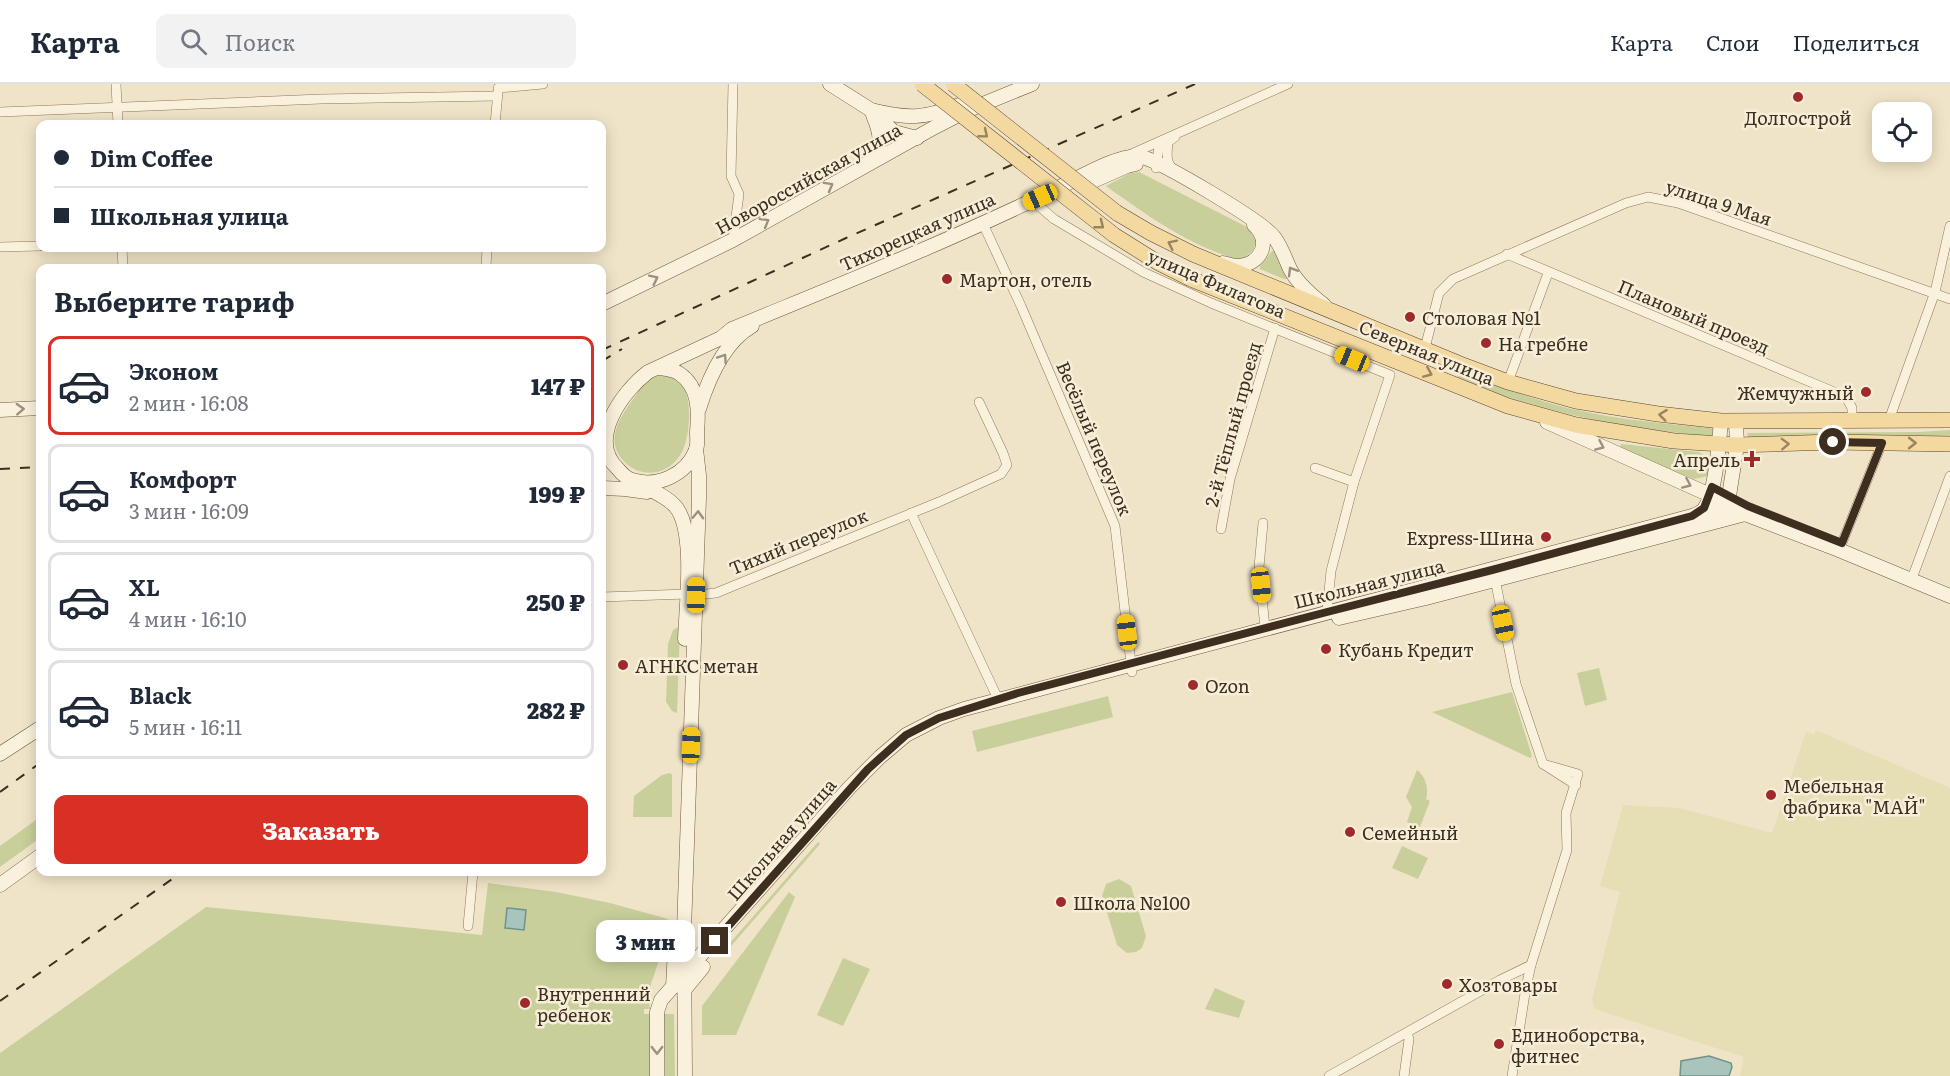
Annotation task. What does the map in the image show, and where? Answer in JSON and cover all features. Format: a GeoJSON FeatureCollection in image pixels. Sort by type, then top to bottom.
{"type":"FeatureCollection","features":[{"type":"Feature","properties":{"kind":"main road"},"geometry":{"type":"LineString","coordinates":[[830,84],[871,110],[894,132],[917,138]]}},
{"type":"Feature","properties":{"kind":"main road"},"geometry":{"type":"LineString","coordinates":[[835,84],[848,95]]}},
{"type":"Feature","properties":{"kind":"main road","name":"Северная улица"},"geometry":{"type":"LineString","coordinates":[[922,84],[1113,235],[1156,262],[1191,279],[1508,406],[1576,425],[1674,441],[1737,445],[1950,444]]}},
{"type":"Feature","properties":{"kind":"main road","name":"Северная улица"},"geometry":{"type":"LineString","coordinates":[[953,84],[1117,213],[1151,233],[1210,261],[1508,382],[1576,401],[1729,422],[1950,420]]}},
{"type":"Feature","properties":{"kind":"main road","name":"Новороссийская улица"},"geometry":{"type":"LineString","coordinates":[[871,110],[900,117],[918,117],[936,113],[1010,86],[1032,84]]}},
{"type":"Feature","properties":{"kind":"main road","name":"Новороссийская улица"},"geometry":{"type":"LineString","coordinates":[[606,302],[733,240],[1010,86]]}},
{"type":"Feature","properties":{"kind":"main road"},"geometry":{"type":"LineString","coordinates":[[862,168],[878,153],[879,147],[879,135],[871,110]]}},
{"type":"Feature","properties":{"kind":"main road"},"geometry":{"type":"LineString","coordinates":[[1121,163],[1141,157],[1256,227],[1262,237],[1264,247],[1259,256],[1250,263],[1237,266],[1210,261]]}},
{"type":"Feature","properties":{"kind":"main road"},"geometry":{"type":"LineString","coordinates":[[1121,163],[1156,167],[1183,178],[1264,225],[1274,237],[1291,271],[1300,283],[1313,297],[1334,311]]}},
{"type":"Feature","properties":{"kind":"main road","name":"Тихорецкая улица"},"geometry":{"type":"LineString","coordinates":[[699,409],[706,386],[726,352],[749,328],[1039,206],[1097,179],[1121,163]]}},
{"type":"Feature","properties":{"kind":"main road","name":"Тихорецкая улица"},"geometry":{"type":"LineString","coordinates":[[658,368],[722,338],[732,329],[860,277],[1121,163]]}},
{"type":"Feature","properties":{"kind":"main road"},"geometry":{"type":"LineString","coordinates":[[607,420],[639,379],[658,368],[673,370],[685,378],[692,389],[699,409],[696,449],[699,475],[691,594],[679,988],[685,1076]]}},
{"type":"Feature","properties":{"kind":"main road"},"geometry":{"type":"LineString","coordinates":[[1508,406],[1727,499],[1950,588]]}},
{"type":"Feature","properties":{"kind":"main road"},"geometry":{"type":"LineString","coordinates":[[0,410],[36,408]]}},
{"type":"Feature","properties":{"kind":"main road"},"geometry":{"type":"LineString","coordinates":[[1711,491],[1719,444],[1729,422]]}},
{"type":"Feature","properties":{"kind":"main road"},"geometry":{"type":"LineString","coordinates":[[1727,499],[1737,445],[1729,422]]}},
{"type":"Feature","properties":{"kind":"main road"},"geometry":{"type":"LineString","coordinates":[[606,486],[626,478],[649,483],[665,480],[684,467],[696,449]]}},
{"type":"Feature","properties":{"kind":"main road"},"geometry":{"type":"LineString","coordinates":[[606,463],[626,478],[674,504],[685,523],[687,535],[691,594],[685,974],[679,988]]}},
{"type":"Feature","properties":{"kind":"main road"},"geometry":{"type":"LineString","coordinates":[[606,487],[661,496]]}},
{"type":"Feature","properties":{"kind":"main road","name":"Школьная улица"},"geometry":{"type":"LineString","coordinates":[[685,974],[842,795],[893,745],[916,729],[939,718],[998,699],[1426,598],[1493,575],[1692,516],[1704,508],[1711,491]]}},
{"type":"Feature","properties":{"kind":"main road"},"geometry":{"type":"LineString","coordinates":[[1727,499],[1745,514],[1950,596]]}},
{"type":"Feature","properties":{"kind":"main road","name":"Школьная улица"},"geometry":{"type":"LineString","coordinates":[[1703,524],[1727,499]]}},
{"type":"Feature","properties":{"kind":"main road","name":"Школьная улица"},"geometry":{"type":"LineString","coordinates":[[657,1076],[657,1012],[661,1000],[679,988],[879,769],[910,742],[933,729],[965,716],[1265,628],[1745,514]]}},
{"type":"Feature","properties":{"kind":"main road"},"geometry":{"type":"LineString","coordinates":[[0,754],[36,731]]}},
{"type":"Feature","properties":{"kind":"main road"},"geometry":{"type":"LineString","coordinates":[[0,885],[36,859]]}},
{"type":"Feature","properties":{"kind":"main road"},"geometry":{"type":"LineString","coordinates":[[684,930],[695,946],[708,948],[712,944]]}},
{"type":"Feature","properties":{"kind":"street"},"geometry":{"type":"LineString","coordinates":[[116,84],[118,120]]}},
{"type":"Feature","properties":{"kind":"street"},"geometry":{"type":"LineString","coordinates":[[0,112],[498,90],[543,84]]}},
{"type":"Feature","properties":{"kind":"street"},"geometry":{"type":"LineString","coordinates":[[733,84],[731,176],[739,194],[733,240]]}},
{"type":"Feature","properties":{"kind":"street","name":"Тихорецкая улица"},"geometry":{"type":"LineString","coordinates":[[1121,163],[1183,131],[1288,84]]}},
{"type":"Feature","properties":{"kind":"street"},"geometry":{"type":"LineString","coordinates":[[495,120],[498,90]]}},
{"type":"Feature","properties":{"kind":"street"},"geometry":{"type":"LineString","coordinates":[[1141,157],[1165,142]]}},
{"type":"Feature","properties":{"kind":"street"},"geometry":{"type":"LineString","coordinates":[[1156,167],[1165,142]]}},
{"type":"Feature","properties":{"kind":"street"},"geometry":{"type":"LineString","coordinates":[[1165,142],[1166,158],[1170,166],[1183,178]]}},
{"type":"Feature","properties":{"kind":"street","name":"улица 9 Мая"},"geometry":{"type":"LineString","coordinates":[[1425,348],[1438,293],[1453,279],[1626,203],[1648,197],[1678,203],[1950,299]]}},
{"type":"Feature","properties":{"kind":"street","name":"улица Филатова"},"geometry":{"type":"LineString","coordinates":[[1039,206],[1054,219],[1143,272],[1211,303],[1390,375],[1354,482]]}},
{"type":"Feature","properties":{"kind":"street"},"geometry":{"type":"LineString","coordinates":[[1889,420],[1935,292],[1950,226]]}},
{"type":"Feature","properties":{"kind":"street","name":"Весёлый переулок"},"geometry":{"type":"LineString","coordinates":[[985,228],[1021,306],[1115,526],[1132,668]]}},
{"type":"Feature","properties":{"kind":"street"},"geometry":{"type":"LineString","coordinates":[[0,247],[36,246]]}},
{"type":"Feature","properties":{"kind":"street","name":"Плановый проезд"},"geometry":{"type":"LineString","coordinates":[[1507,254],[1846,397],[1852,408],[1852,420]]}},
{"type":"Feature","properties":{"kind":"street"},"geometry":{"type":"LineString","coordinates":[[1508,382],[1548,273]]}},
{"type":"Feature","properties":{"kind":"street","name":"2-й Тёплый проезд"},"geometry":{"type":"LineString","coordinates":[[1221,529],[1230,479],[1275,328]]}},
{"type":"Feature","properties":{"kind":"street","name":"Тихий переулок"},"geometry":{"type":"LineString","coordinates":[[606,597],[716,593],[1001,474],[1007,465],[979,402]]}},
{"type":"Feature","properties":{"kind":"street"},"geometry":{"type":"LineString","coordinates":[[1842,543],[1882,443]]}},
{"type":"Feature","properties":{"kind":"street"},"geometry":{"type":"LineString","coordinates":[[1315,468],[1354,482],[1330,571],[1327,612]]}},
{"type":"Feature","properties":{"kind":"street"},"geometry":{"type":"LineString","coordinates":[[1914,573],[1950,476]]}},
{"type":"Feature","properties":{"kind":"street"},"geometry":{"type":"LineString","coordinates":[[911,513],[998,699]]}},
{"type":"Feature","properties":{"kind":"street"},"geometry":{"type":"LineString","coordinates":[[1263,523],[1259,567],[1265,628]]}},
{"type":"Feature","properties":{"kind":"street"},"geometry":{"type":"LineString","coordinates":[[1493,575],[1516,684],[1543,764],[1576,785]]}},
{"type":"Feature","properties":{"kind":"street"},"geometry":{"type":"LineString","coordinates":[[1512,1076],[1531,965],[1567,850],[1566,813],[1578,774],[1543,764]]}},
{"type":"Feature","properties":{"kind":"street"},"geometry":{"type":"LineString","coordinates":[[468,926],[474,876]]}},
{"type":"Feature","properties":{"kind":"street"},"geometry":{"type":"LineString","coordinates":[[1329,1076],[1531,965]]}},
{"type":"Feature","properties":{"kind":"street"},"geometry":{"type":"LineString","coordinates":[[1404,1076],[1409,1038],[1407,1033]]}},
{"type":"Feature","properties":{"kind":"shaded area"},"geometry":{"type":"Polygon","coordinates":[[[1816,730],[1950,788],[1950,1076],[1740,1076],[1744,1057],[1594,1009],[1592,999],[1620,892],[1600,886],[1623,805],[1679,808],[1772,833],[1806,732],[1814,735],[1816,730]]]}},
{"type":"Feature","properties":{"kind":"green space"},"geometry":{"type":"Polygon","coordinates":[[[1139,172],[1247,227],[1256,241],[1253,251],[1240,260],[1203,247],[1153,219],[1106,186],[1130,173],[1139,172]]]}},
{"type":"Feature","properties":{"kind":"green space"},"geometry":{"type":"Polygon","coordinates":[[[1272,251],[1275,251],[1288,279],[1260,269],[1272,251]]]}},
{"type":"Feature","properties":{"kind":"green space"},"geometry":{"type":"Polygon","coordinates":[[[1461,371],[1549,403],[1588,413],[1710,428],[1714,429],[1713,435],[1645,429],[1551,410],[1458,379],[1457,373],[1461,371]]]}},
{"type":"Feature","properties":{"kind":"green space"},"geometry":{"type":"Polygon","coordinates":[[[663,373],[676,378],[686,392],[689,413],[687,435],[682,452],[669,467],[653,473],[644,472],[636,470],[621,458],[617,450],[615,433],[621,417],[644,384],[651,376],[663,373]]]}},
{"type":"Feature","properties":{"kind":"green space"},"geometry":{"type":"Polygon","coordinates":[[[1950,430],[1950,438],[1748,437],[1747,433],[1919,432],[1950,430]]]}},
{"type":"Feature","properties":{"kind":"green space"},"geometry":{"type":"Polygon","coordinates":[[[1621,444],[1699,452],[1712,466],[1709,476],[1694,479],[1621,449],[1621,444]]]}},
{"type":"Feature","properties":{"kind":"green space"},"geometry":{"type":"Polygon","coordinates":[[[678,627],[680,629],[677,713],[672,711],[666,702],[668,644],[673,630],[678,627]]]}},
{"type":"Feature","properties":{"kind":"green space"},"geometry":{"type":"Polygon","coordinates":[[[1599,668],[1607,700],[1585,706],[1577,673],[1599,668]]]}},
{"type":"Feature","properties":{"kind":"green space"},"geometry":{"type":"Polygon","coordinates":[[[1512,692],[1532,756],[1530,758],[1432,712],[1512,692]]]}},
{"type":"Feature","properties":{"kind":"green space"},"geometry":{"type":"Polygon","coordinates":[[[1108,696],[1113,717],[977,752],[972,731],[1108,696]]]}},
{"type":"Feature","properties":{"kind":"green space"},"geometry":{"type":"Polygon","coordinates":[[[1417,770],[1425,780],[1426,799],[1430,801],[1420,827],[1407,822],[1412,807],[1406,797],[1417,770]]]}},
{"type":"Feature","properties":{"kind":"green space"},"geometry":{"type":"Polygon","coordinates":[[[670,773],[672,775],[672,817],[633,817],[634,796],[662,775],[670,773]]]}},
{"type":"Feature","properties":{"kind":"green space"},"geometry":{"type":"Polygon","coordinates":[[[36,820],[36,841],[0,867],[0,846],[36,820]]]}},
{"type":"Feature","properties":{"kind":"green space"},"geometry":{"type":"Polygon","coordinates":[[[818,842],[820,844],[731,946],[729,944],[818,842]]]}},
{"type":"Feature","properties":{"kind":"green space"},"geometry":{"type":"Polygon","coordinates":[[[1402,846],[1428,858],[1418,879],[1392,868],[1402,846]]]}},
{"type":"Feature","properties":{"kind":"green space"},"geometry":{"type":"Polygon","coordinates":[[[1119,879],[1131,886],[1146,936],[1142,948],[1136,952],[1127,953],[1117,945],[1102,896],[1106,884],[1119,879]]]}},
{"type":"Feature","properties":{"kind":"green space"},"geometry":{"type":"Polygon","coordinates":[[[488,883],[556,892],[610,903],[668,919],[668,933],[648,993],[650,1009],[644,1009],[644,1014],[650,1014],[650,1076],[0,1076],[0,1053],[206,907],[482,935],[488,883]]]}},
{"type":"Feature","properties":{"kind":"green space"},"geometry":{"type":"Polygon","coordinates":[[[789,892],[795,897],[736,1035],[702,1035],[702,1006],[789,892]]]}},
{"type":"Feature","properties":{"kind":"green space"},"geometry":{"type":"Polygon","coordinates":[[[843,958],[870,969],[843,1026],[817,1015],[843,958]]]}},
{"type":"Feature","properties":{"kind":"green space"},"geometry":{"type":"Polygon","coordinates":[[[1215,988],[1245,1001],[1239,1018],[1205,1009],[1215,988]]]}},
{"type":"Feature","properties":{"kind":"green space"},"geometry":{"type":"Polygon","coordinates":[[[664,1014],[674,1014],[675,1076],[665,1076],[664,1014]]]}},
{"type":"Feature","properties":{"kind":"water"},"geometry":{"type":"Polygon","coordinates":[[[507,908],[526,910],[524,930],[505,928],[507,908]]]}},
{"type":"Feature","properties":{"kind":"water"},"geometry":{"type":"Polygon","coordinates":[[[1709,1056],[1731,1063],[1729,1076],[1680,1076],[1681,1061],[1709,1056]]]}},
{"type":"Feature","properties":{"kind":"railway"},"geometry":{"type":"LineString","coordinates":[[606,348],[846,238],[1195,84]]}},
{"type":"Feature","properties":{"kind":"railway"},"geometry":{"type":"LineString","coordinates":[[606,359],[622,349]]}},
{"type":"Feature","properties":{"kind":"railway"},"geometry":{"type":"LineString","coordinates":[[0,469],[36,467]]}},
{"type":"Feature","properties":{"kind":"railway"},"geometry":{"type":"LineString","coordinates":[[0,792],[36,766]]}},
{"type":"Feature","properties":{"kind":"railway"},"geometry":{"type":"LineString","coordinates":[[0,1001],[176,876]]}},
{"type":"Feature","properties":{"kind":"place","name":"Долгострой"},"geometry":{"type":"Point","coordinates":[1798,97]}},
{"type":"Feature","properties":{"kind":"place","name":"Мартон, отель"},"geometry":{"type":"Point","coordinates":[947,279]}},
{"type":"Feature","properties":{"kind":"place","name":"Столовая №1"},"geometry":{"type":"Point","coordinates":[1410,317]}},
{"type":"Feature","properties":{"kind":"place","name":"На гребне"},"geometry":{"type":"Point","coordinates":[1486,343]}},
{"type":"Feature","properties":{"kind":"place","name":"Жемчужный"},"geometry":{"type":"Point","coordinates":[1866,392]}},
{"type":"Feature","properties":{"kind":"place","name":"Апрель"},"geometry":{"type":"Point","coordinates":[1752,459]}},
{"type":"Feature","properties":{"kind":"place","name":"Express-Шина"},"geometry":{"type":"Point","coordinates":[1546,537]}},
{"type":"Feature","properties":{"kind":"place","name":"Кубань Кредит"},"geometry":{"type":"Point","coordinates":[1326,649]}},
{"type":"Feature","properties":{"kind":"place","name":"АГНКС метан"},"geometry":{"type":"Point","coordinates":[623,665]}},
{"type":"Feature","properties":{"kind":"place","name":"Ozon"},"geometry":{"type":"Point","coordinates":[1193,685]}},
{"type":"Feature","properties":{"kind":"place","name":"Мебельная фабрика \"МАЙ\""},"geometry":{"type":"Point","coordinates":[1771,795]}},
{"type":"Feature","properties":{"kind":"place","name":"Семейный"},"geometry":{"type":"Point","coordinates":[1350,832]}},
{"type":"Feature","properties":{"kind":"place","name":"Школа №100"},"geometry":{"type":"Point","coordinates":[1061,902]}},
{"type":"Feature","properties":{"kind":"place","name":"Хозтовары"},"geometry":{"type":"Point","coordinates":[1447,984]}},
{"type":"Feature","properties":{"kind":"place","name":"Внутренний ребенок"},"geometry":{"type":"Point","coordinates":[525,1003]}},
{"type":"Feature","properties":{"kind":"place","name":"Единоборства, фитнес"},"geometry":{"type":"Point","coordinates":[1499,1044]}},
{"type":"Feature","properties":{"kind":"route"},"geometry":{"type":"LineString","coordinates":[[715,941],[821,819],[868,769],[906,735],[939,718],[1018,693],[1692,516],[1700,513],[1704,508],[1712,487],[1748,506],[1842,543],[1882,443],[1833,442]]}}]}
